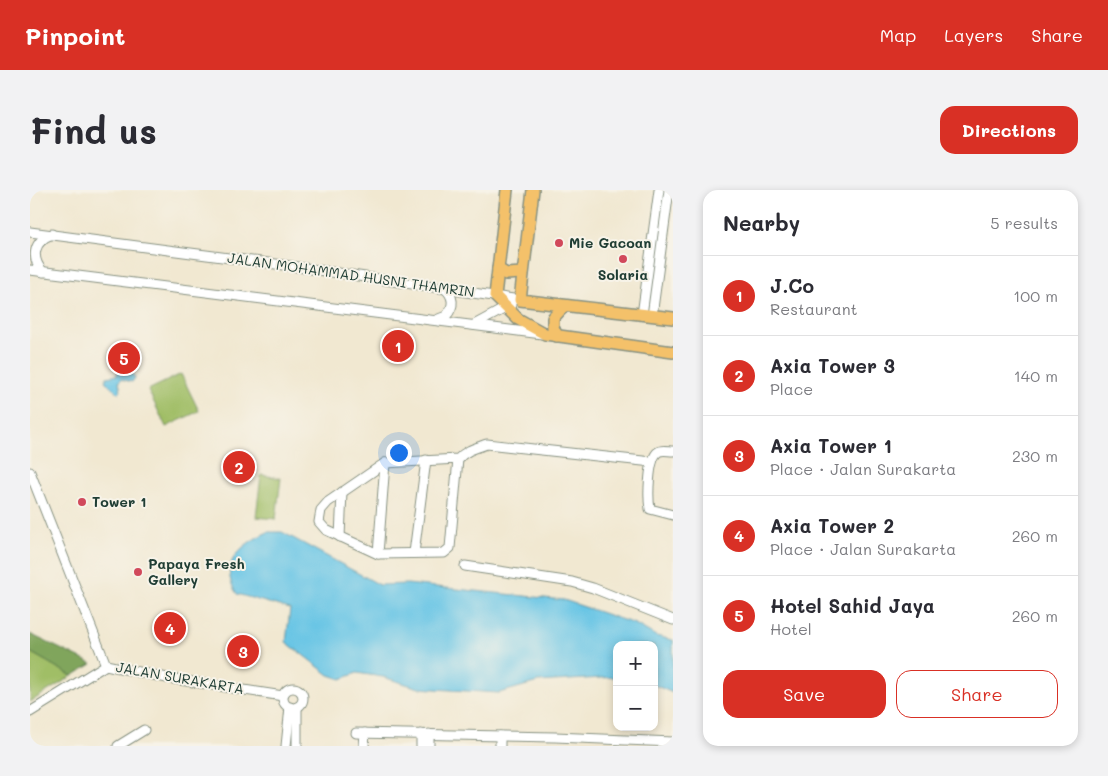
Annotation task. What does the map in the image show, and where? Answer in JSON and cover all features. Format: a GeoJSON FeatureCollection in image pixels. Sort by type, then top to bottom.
{"type":"FeatureCollection","features":[{"type":"Feature","properties":{"kind":"main road"},"geometry":{"type":"LineString","coordinates":[[507,190],[495,296],[518,319],[545,334],[673,352]]}},
{"type":"Feature","properties":{"kind":"main road"},"geometry":{"type":"LineString","coordinates":[[520,300],[533,190]]}},
{"type":"Feature","properties":{"kind":"main road"},"geometry":{"type":"LineString","coordinates":[[498,269],[506,274],[522,273]]}},
{"type":"Feature","properties":{"kind":"main road","name":"JALAN MOHAMMAD HUSNI THAMRIN"},"geometry":{"type":"LineString","coordinates":[[520,300],[673,318]]}},
{"type":"Feature","properties":{"kind":"main road"},"geometry":{"type":"LineString","coordinates":[[557,336],[553,327],[554,318],[564,306]]}},
{"type":"Feature","properties":{"kind":"street"},"geometry":{"type":"LineString","coordinates":[[658,191],[669,192],[647,315],[658,191]]}},
{"type":"Feature","properties":{"kind":"street","name":"JALAN MOHAMMAD HUSNI THAMRIN"},"geometry":{"type":"LineString","coordinates":[[30,232],[520,300]]}},
{"type":"Feature","properties":{"kind":"street"},"geometry":{"type":"LineString","coordinates":[[44,272],[35,258],[35,250],[38,243],[52,234]]}},
{"type":"Feature","properties":{"kind":"street"},"geometry":{"type":"LineString","coordinates":[[30,270],[545,334]]}},
{"type":"Feature","properties":{"kind":"street"},"geometry":{"type":"LineString","coordinates":[[433,320],[446,316],[453,305],[449,292],[444,288]]}},
{"type":"Feature","properties":{"kind":"street"},"geometry":{"type":"LineString","coordinates":[[474,325],[520,300]]}},
{"type":"Feature","properties":{"kind":"street"},"geometry":{"type":"LineString","coordinates":[[458,459],[385,463],[328,502],[318,516],[322,527],[378,554],[444,553],[450,548],[458,459],[463,453],[487,444],[652,462]]}},
{"type":"Feature","properties":{"kind":"street"},"geometry":{"type":"LineString","coordinates":[[673,451],[658,451],[652,462],[648,501],[650,509],[673,515]]}},
{"type":"Feature","properties":{"kind":"street"},"geometry":{"type":"LineString","coordinates":[[414,553],[426,460]]}},
{"type":"Feature","properties":{"kind":"street"},"geometry":{"type":"LineString","coordinates":[[378,554],[385,463]]}},
{"type":"Feature","properties":{"kind":"street"},"geometry":{"type":"LineString","coordinates":[[30,472],[106,665]]}},
{"type":"Feature","properties":{"kind":"street"},"geometry":{"type":"LineString","coordinates":[[340,537],[342,492]]}},
{"type":"Feature","properties":{"kind":"street"},"geometry":{"type":"LineString","coordinates":[[465,566],[572,582],[593,588],[673,620]]}},
{"type":"Feature","properties":{"kind":"street","name":"JALAN SURAKARTA"},"geometry":{"type":"LineString","coordinates":[[30,712],[106,665],[152,676],[283,696]]}},
{"type":"Feature","properties":{"kind":"street"},"geometry":{"type":"LineString","coordinates":[[294,688],[300,690],[303,696],[302,703],[293,707],[284,702],[283,696],[287,690],[294,688]]}},
{"type":"Feature","properties":{"kind":"street"},"geometry":{"type":"LineString","coordinates":[[286,746],[293,707]]}},
{"type":"Feature","properties":{"kind":"street"},"geometry":{"type":"LineString","coordinates":[[293,707],[296,746]]}},
{"type":"Feature","properties":{"kind":"street"},"geometry":{"type":"LineString","coordinates":[[118,746],[144,730]]}},
{"type":"Feature","properties":{"kind":"street"},"geometry":{"type":"LineString","coordinates":[[364,746],[360,733],[488,735],[559,741],[670,743]]}},
{"type":"Feature","properties":{"kind":"street"},"geometry":{"type":"LineString","coordinates":[[421,746],[425,734]]}},
{"type":"Feature","properties":{"kind":"street"},"geometry":{"type":"LineString","coordinates":[[425,734],[429,746]]}},
{"type":"Feature","properties":{"kind":"street"},"geometry":{"type":"LineString","coordinates":[[488,735],[488,746]]}},
{"type":"Feature","properties":{"kind":"street"},"geometry":{"type":"LineString","coordinates":[[500,736],[500,746]]}},
{"type":"Feature","properties":{"kind":"green space"},"geometry":{"type":"Polygon","coordinates":[[[181,374],[199,411],[166,427],[148,390],[181,374]]]}},
{"type":"Feature","properties":{"kind":"green space"},"geometry":{"type":"Polygon","coordinates":[[[261,475],[281,478],[276,519],[256,517],[261,475]]]}},
{"type":"Feature","properties":{"kind":"green space"},"geometry":{"type":"Polygon","coordinates":[[[30,634],[92,664],[72,676],[30,652],[30,634]]]}},
{"type":"Feature","properties":{"kind":"green space"},"geometry":{"type":"Polygon","coordinates":[[[30,652],[72,676],[30,702],[30,652]]]}},
{"type":"Feature","properties":{"kind":"water"},"geometry":{"type":"Polygon","coordinates":[[[120,362],[129,367],[135,378],[132,382],[121,379],[119,382],[121,391],[118,393],[105,381],[107,377],[117,375],[120,362]]]}},
{"type":"Feature","properties":{"kind":"water"},"geometry":{"type":"Polygon","coordinates":[[[268,532],[282,532],[380,585],[407,584],[564,600],[635,624],[656,636],[673,640],[673,693],[658,687],[658,641],[613,641],[613,677],[538,682],[499,693],[419,688],[383,677],[357,673],[341,679],[329,675],[286,642],[290,609],[237,594],[231,583],[231,564],[235,556],[241,549],[268,532]]]}},
{"type":"Feature","properties":{"kind":"place","name":"Mie Gacoan"},"geometry":{"type":"Point","coordinates":[559,243]}},
{"type":"Feature","properties":{"kind":"place","name":"Solaria"},"geometry":{"type":"Point","coordinates":[623,259]}},
{"type":"Feature","properties":{"kind":"place","name":"J.Co"},"geometry":{"type":"Point","coordinates":[398,346]}},
{"type":"Feature","properties":{"kind":"place","name":"Hotel Sahid Jaya"},"geometry":{"type":"Point","coordinates":[124,358]}},
{"type":"Feature","properties":{"kind":"place","name":"Axia Tower 3"},"geometry":{"type":"Point","coordinates":[239,467]}},
{"type":"Feature","properties":{"kind":"place","name":"Tower 1"},"geometry":{"type":"Point","coordinates":[82,502]}},
{"type":"Feature","properties":{"kind":"place","name":"Papaya Fresh Gallery"},"geometry":{"type":"Point","coordinates":[138,572]}},
{"type":"Feature","properties":{"kind":"place","name":"Axia Tower 2"},"geometry":{"type":"Point","coordinates":[170,628]}},
{"type":"Feature","properties":{"kind":"place","name":"Axia Tower 1"},"geometry":{"type":"Point","coordinates":[243,651]}}]}
